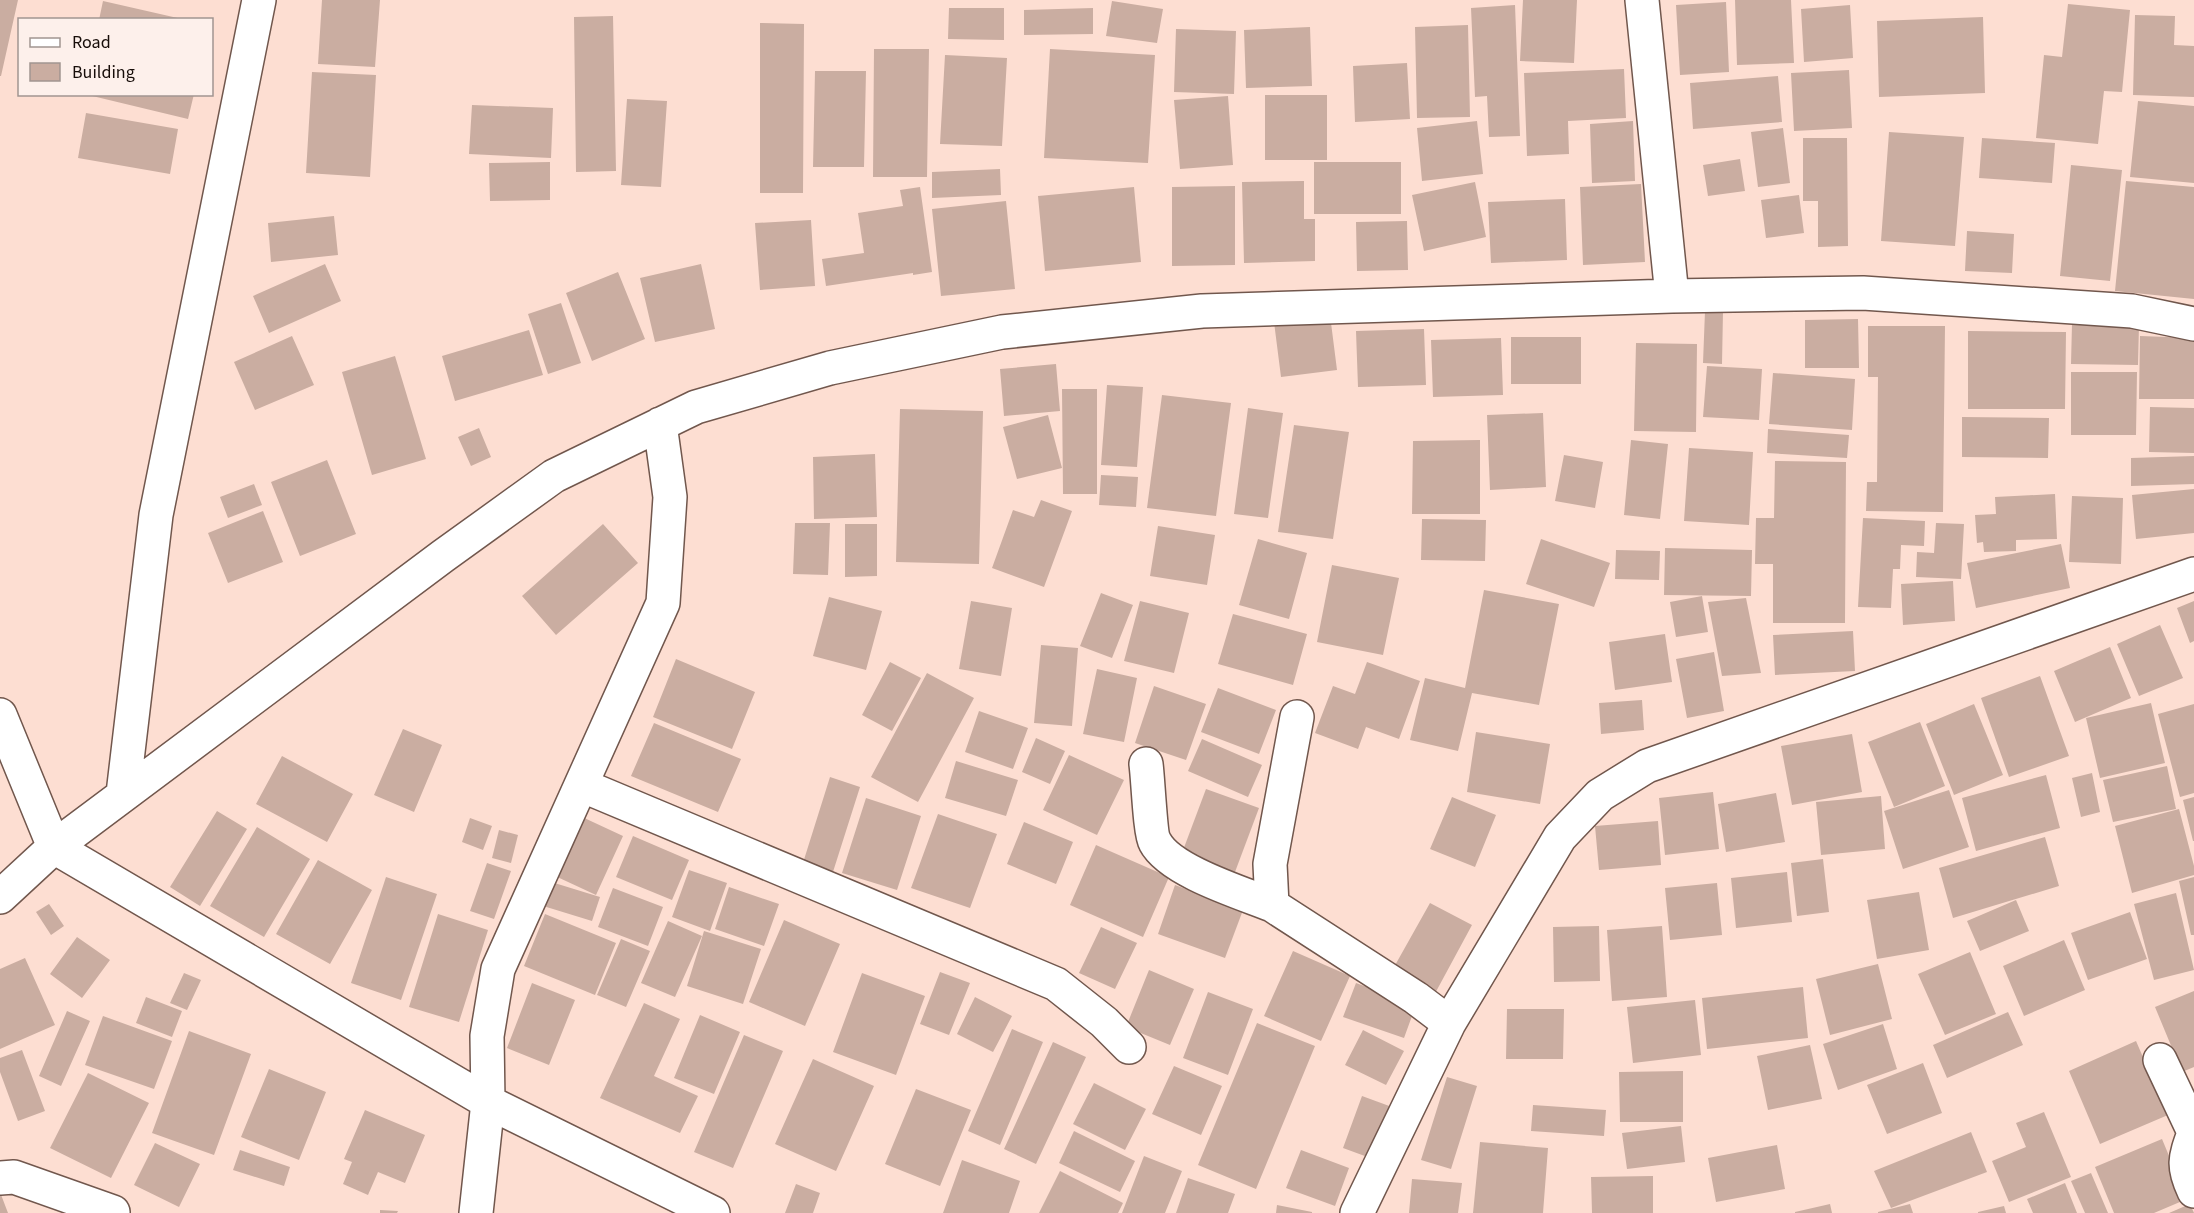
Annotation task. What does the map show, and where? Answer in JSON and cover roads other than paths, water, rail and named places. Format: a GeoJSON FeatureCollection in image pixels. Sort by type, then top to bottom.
{"type":"FeatureCollection","features":[{"type":"Feature","properties":{"kind":"street"},"geometry":{"type":"LineString","coordinates":[[123,794],[156,515],[259,0]]}},
{"type":"Feature","properties":{"kind":"street"},"geometry":{"type":"LineString","coordinates":[[1642,0],[1672,296]]}},
{"type":"Feature","properties":{"kind":"street"},"geometry":{"type":"LineString","coordinates":[[0,897],[54,847],[123,794],[554,476],[696,407],[830,368],[1002,332],[1202,311],[1672,296],[1863,293],[2132,311],[2194,324]]}},
{"type":"Feature","properties":{"kind":"street"},"geometry":{"type":"LineString","coordinates":[[476,1213],[488,1102],[486,1036],[498,969],[663,603],[670,497],[660,424]]}},
{"type":"Feature","properties":{"kind":"street"},"geometry":{"type":"LineString","coordinates":[[1357,1213],[1449,1023],[1560,837],[1600,795],[1647,766],[2194,574]]}},
{"type":"Feature","properties":{"kind":"street"},"geometry":{"type":"LineString","coordinates":[[0,715],[54,847],[488,1102],[713,1213]]}},
{"type":"Feature","properties":{"kind":"street"},"geometry":{"type":"LineString","coordinates":[[1272,905],[1270,864],[1297,717]]}},
{"type":"Feature","properties":{"kind":"street"},"geometry":{"type":"LineString","coordinates":[[1146,764],[1154,842],[1171,860],[1207,880],[1272,905],[1416,998],[1449,1023]]}},
{"type":"Feature","properties":{"kind":"street"},"geometry":{"type":"LineString","coordinates":[[581,785],[1056,984],[1104,1022],[1129,1047]]}},
{"type":"Feature","properties":{"kind":"street"},"geometry":{"type":"LineString","coordinates":[[2160,1060],[2194,1132],[2184,1160],[2194,1191]]}},
{"type":"Feature","properties":{"kind":"street"},"geometry":{"type":"LineString","coordinates":[[0,1178],[14,1177],[113,1212]]}}]}
